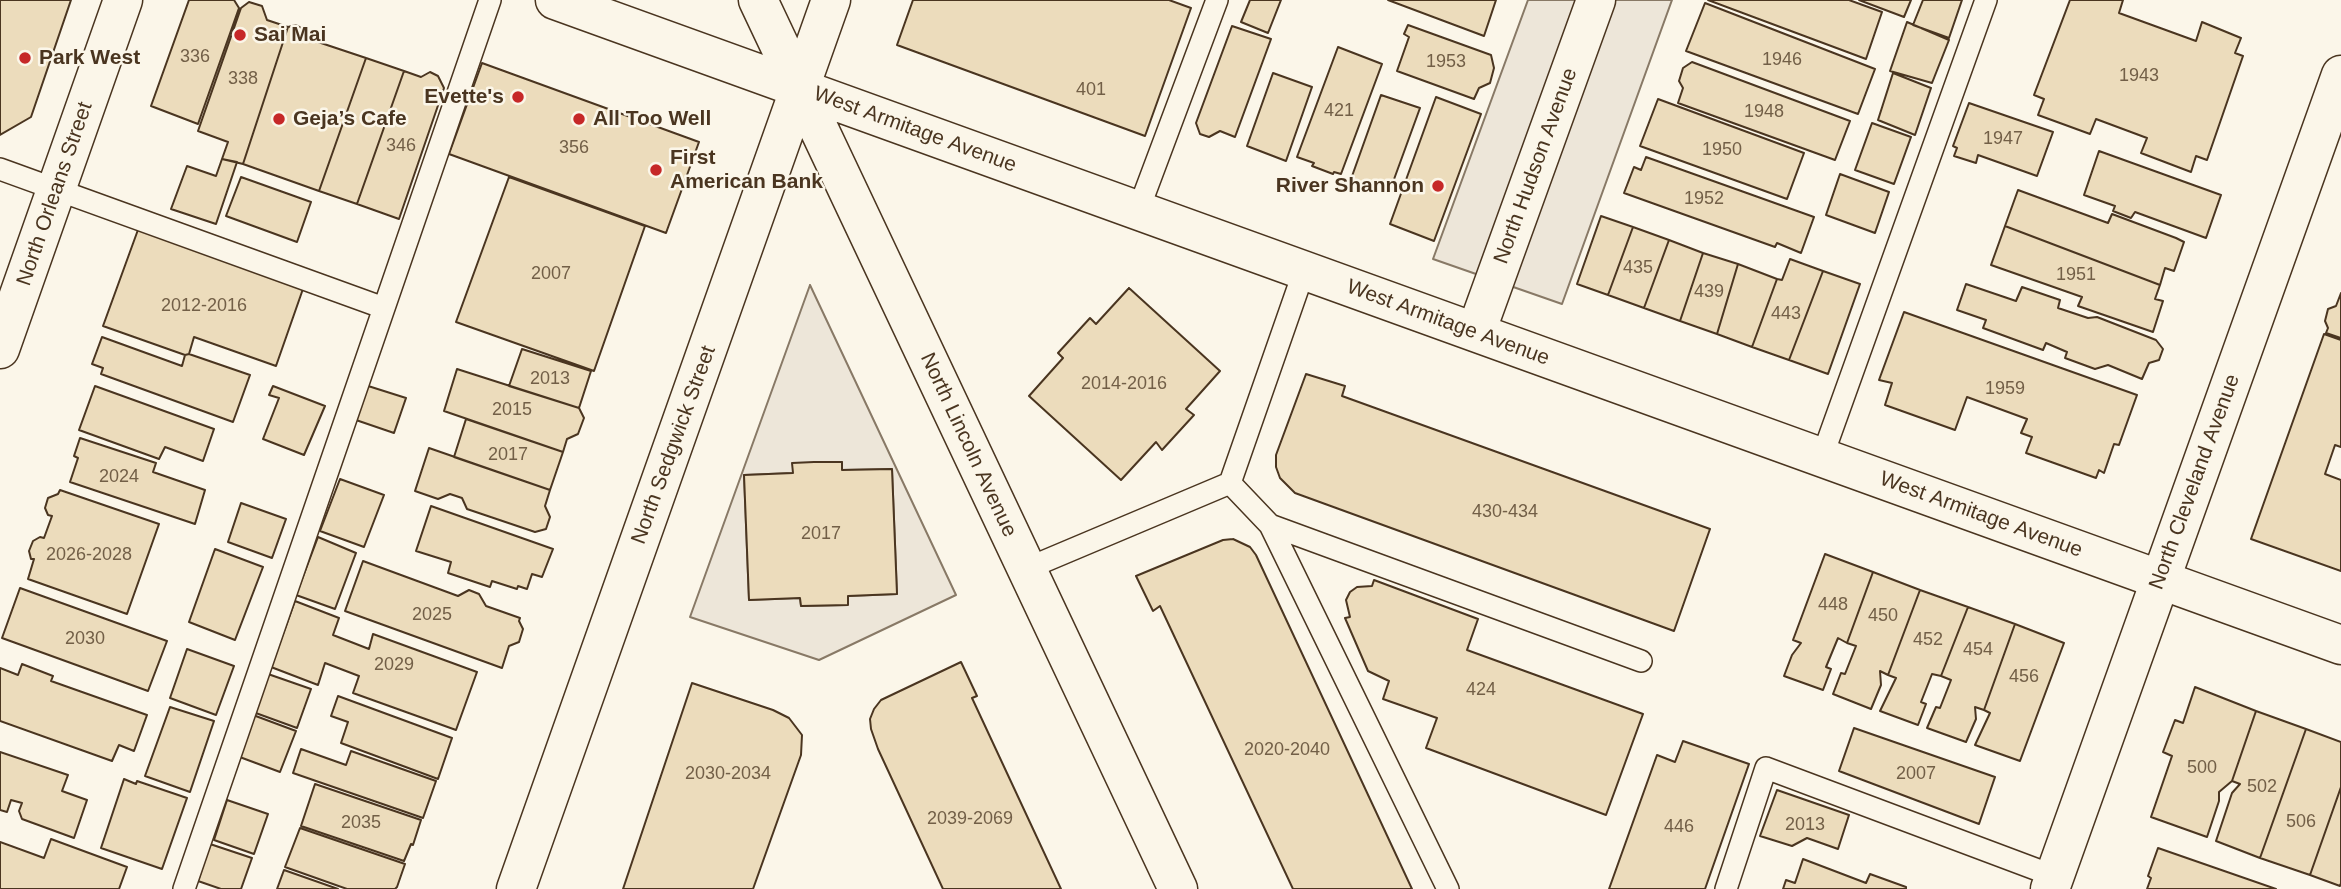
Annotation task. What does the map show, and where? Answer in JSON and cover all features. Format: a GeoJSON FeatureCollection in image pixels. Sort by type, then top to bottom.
{"type":"FeatureCollection","features":[{"type":"Feature","properties":{"kind":"street","name":"North Orleans Street"},"geometry":{"type":"LineString","coordinates":[[0,349],[123,0]]}},
{"type":"Feature","properties":{"kind":"street","name":"West Armitage Avenue"},"geometry":{"type":"LineString","coordinates":[[555,0],[2341,645]]}},
{"type":"Feature","properties":{"kind":"street","name":"North Lincoln Avenue"},"geometry":{"type":"LineString","coordinates":[[758,0],[1178,889]]}},
{"type":"Feature","properties":{"kind":"street","name":"North Sedgwick Street"},"geometry":{"type":"LineString","coordinates":[[516,889],[831,0]]}},
{"type":"Feature","properties":{"kind":"street","name":"North Hudson Avenue"},"geometry":{"type":"LineString","coordinates":[[1476,332],[1596,0]]}},
{"type":"Feature","properties":{"kind":"street","name":"North Cleveland Avenue"},"geometry":{"type":"LineString","coordinates":[[2052,883],[2341,75]]}},
{"type":"Feature","properties":{"kind":"lane"},"geometry":{"type":"LineString","coordinates":[[184,889],[491,0]]}},
{"type":"Feature","properties":{"kind":"lane"},"geometry":{"type":"LineString","coordinates":[[1139,211],[1217,0]]}},
{"type":"Feature","properties":{"kind":"lane"},"geometry":{"type":"LineString","coordinates":[[1822,457],[1986,0]]}},
{"type":"Feature","properties":{"kind":"lane"},"geometry":{"type":"LineString","coordinates":[[0,169],[384,309]]}},
{"type":"Feature","properties":{"kind":"lane"},"geometry":{"type":"LineString","coordinates":[[1026,569],[1230,483],[1304,271]]}},
{"type":"Feature","properties":{"kind":"lane"},"geometry":{"type":"LineString","coordinates":[[1230,483],[1270,525],[1448,889]]}},
{"type":"Feature","properties":{"kind":"lane"},"geometry":{"type":"LineString","coordinates":[[1270,525],[1641,661]]}},
{"type":"Feature","properties":{"kind":"lane"},"geometry":{"type":"LineString","coordinates":[[1726,889],[1766,768],[2052,883]]}},
{"type":"Feature","properties":{"kind":"shaded area"},"geometry":{"type":"Polygon","coordinates":[[[1528,0],[1672,0],[1562,304],[1433,259],[1528,0]]]}},
{"type":"Feature","properties":{"kind":"shaded area"},"geometry":{"type":"Polygon","coordinates":[[[810,285],[956,595],[819,660],[690,617],[810,285]],[[842,462],[793,473],[744,475],[749,600],[800,598],[801,606],[847,605],[848,596],[897,594],[892,469],[842,470],[842,462]]]}},
{"type":"Feature","properties":{"kind":"building","name":"Park West"},"geometry":{"type":"Polygon","coordinates":[[[0,0],[71,0],[31,117],[0,135],[0,0]]]}},
{"type":"Feature","properties":{"kind":"building"},"geometry":{"type":"Polygon","coordinates":[[[189,0],[234,0],[239,8],[198,124],[151,106],[189,0]]]}},
{"type":"Feature","properties":{"kind":"building"},"geometry":{"type":"Polygon","coordinates":[[[913,0],[1169,0],[1191,8],[1145,136],[897,45],[913,0]]]}},
{"type":"Feature","properties":{"kind":"building"},"geometry":{"type":"Polygon","coordinates":[[[1250,0],[1281,0],[1268,33],[1241,22],[1250,0]]]}},
{"type":"Feature","properties":{"kind":"building"},"geometry":{"type":"Polygon","coordinates":[[[1388,0],[1496,0],[1484,36],[1388,0]]]}},
{"type":"Feature","properties":{"kind":"building"},"geometry":{"type":"Polygon","coordinates":[[[1708,0],[1849,0],[1882,12],[1866,59],[1708,0]]]}},
{"type":"Feature","properties":{"kind":"building"},"geometry":{"type":"Polygon","coordinates":[[[1859,0],[1911,0],[1904,17],[1859,0]]]}},
{"type":"Feature","properties":{"kind":"building"},"geometry":{"type":"Polygon","coordinates":[[[1923,0],[1962,0],[1949,38],[1913,25],[1923,0]]]}},
{"type":"Feature","properties":{"kind":"building"},"geometry":{"type":"Polygon","coordinates":[[[2070,0],[2123,0],[2119,13],[2196,41],[2202,22],[2241,38],[2235,53],[2243,56],[2207,160],[2196,156],[2191,172],[2141,153],[2147,138],[2096,119],[2090,134],[2038,115],[2044,99],[2034,95],[2070,0]]]}},
{"type":"Feature","properties":{"kind":"building"},"geometry":{"type":"Polygon","coordinates":[[[249,2],[262,6],[267,20],[288,27],[243,164],[222,159],[228,142],[198,131],[241,8],[249,2]]]}},
{"type":"Feature","properties":{"kind":"building"},"geometry":{"type":"Polygon","coordinates":[[[1705,3],[1875,69],[1858,114],[1686,51],[1705,3]]]}},
{"type":"Feature","properties":{"kind":"building"},"geometry":{"type":"Polygon","coordinates":[[[1907,22],[1949,40],[1932,83],[1890,71],[1907,22]]]}},
{"type":"Feature","properties":{"kind":"building"},"geometry":{"type":"Polygon","coordinates":[[[296,25],[305,30],[309,39],[366,58],[319,191],[243,164],[288,27],[296,25]]]}},
{"type":"Feature","properties":{"kind":"building"},"geometry":{"type":"Polygon","coordinates":[[[1408,25],[1491,55],[1494,68],[1490,83],[1479,88],[1474,99],[1397,71],[1409,37],[1404,34],[1408,25]]]}},
{"type":"Feature","properties":{"kind":"building"},"geometry":{"type":"Polygon","coordinates":[[[1232,26],[1271,39],[1235,137],[1220,131],[1209,137],[1200,134],[1196,123],[1232,26]]]}},
{"type":"Feature","properties":{"kind":"building"},"geometry":{"type":"Polygon","coordinates":[[[1338,47],[1382,64],[1341,174],[1333,174],[1297,157],[1338,47]]]}},
{"type":"Feature","properties":{"kind":"building"},"geometry":{"type":"Polygon","coordinates":[[[366,58],[404,71],[357,204],[319,191],[366,58]]]}},
{"type":"Feature","properties":{"kind":"building"},"geometry":{"type":"Polygon","coordinates":[[[1692,62],[1850,121],[1835,160],[1678,103],[1683,88],[1679,81],[1683,68],[1692,62]]]}},
{"type":"Feature","properties":{"kind":"building"},"geometry":{"type":"Polygon","coordinates":[[[482,63],[699,142],[666,233],[449,154],[482,63]]]}},
{"type":"Feature","properties":{"kind":"building"},"geometry":{"type":"Polygon","coordinates":[[[404,71],[421,77],[430,72],[438,76],[444,88],[399,219],[357,204],[404,71]]]}},
{"type":"Feature","properties":{"kind":"building"},"geometry":{"type":"Polygon","coordinates":[[[1273,73],[1312,87],[1286,161],[1247,146],[1273,73]]]}},
{"type":"Feature","properties":{"kind":"building"},"geometry":{"type":"Polygon","coordinates":[[[1893,73],[1931,88],[1915,135],[1878,120],[1893,73]]]}},
{"type":"Feature","properties":{"kind":"building"},"geometry":{"type":"Polygon","coordinates":[[[1381,95],[1420,108],[1389,193],[1351,179],[1381,95]]]}},
{"type":"Feature","properties":{"kind":"building"},"geometry":{"type":"Polygon","coordinates":[[[1436,97],[1481,114],[1434,241],[1390,224],[1436,97]]]}},
{"type":"Feature","properties":{"kind":"building"},"geometry":{"type":"Polygon","coordinates":[[[1658,99],[1804,153],[1787,199],[1640,146],[1658,99]]]}},
{"type":"Feature","properties":{"kind":"building"},"geometry":{"type":"Polygon","coordinates":[[[1969,103],[2053,132],[2037,176],[1978,155],[1976,163],[1954,156],[1957,148],[1953,146],[1969,103]]]}},
{"type":"Feature","properties":{"kind":"building"},"geometry":{"type":"Polygon","coordinates":[[[1872,123],[1911,137],[1894,184],[1855,170],[1872,123]]]}},
{"type":"Feature","properties":{"kind":"building"},"geometry":{"type":"Polygon","coordinates":[[[2099,151],[2221,195],[2206,238],[2135,212],[2131,218],[2113,211],[2115,206],[2084,195],[2099,151]]]}},
{"type":"Feature","properties":{"kind":"building"},"geometry":{"type":"Polygon","coordinates":[[[1646,157],[1814,217],[1801,253],[1777,243],[1775,247],[1624,193],[1634,167],[1641,170],[1646,157]]]}},
{"type":"Feature","properties":{"kind":"building"},"geometry":{"type":"Polygon","coordinates":[[[222,159],[237,162],[216,224],[171,209],[187,166],[216,176],[222,159]]]}},
{"type":"Feature","properties":{"kind":"building"},"geometry":{"type":"Polygon","coordinates":[[[1840,174],[1889,192],[1875,233],[1826,215],[1840,174]]]}},
{"type":"Feature","properties":{"kind":"building"},"geometry":{"type":"Polygon","coordinates":[[[241,177],[311,202],[297,242],[226,216],[241,177]]]}},
{"type":"Feature","properties":{"kind":"building"},"geometry":{"type":"Polygon","coordinates":[[[509,177],[645,226],[594,371],[456,322],[509,177]]]}},
{"type":"Feature","properties":{"kind":"building"},"geometry":{"type":"Polygon","coordinates":[[[2018,190],[2108,223],[2112,214],[2184,242],[2174,271],[2165,268],[2160,285],[2005,226],[2018,190]]]}},
{"type":"Feature","properties":{"kind":"building"},"geometry":{"type":"Polygon","coordinates":[[[1601,216],[1633,227],[1608,295],[1577,284],[1601,216]]]}},
{"type":"Feature","properties":{"kind":"building"},"geometry":{"type":"Polygon","coordinates":[[[2005,226],[2160,285],[2155,299],[2163,301],[2153,332],[2078,306],[2082,297],[1991,265],[2005,226]]]}},
{"type":"Feature","properties":{"kind":"building"},"geometry":{"type":"Polygon","coordinates":[[[139,227],[304,286],[276,366],[194,337],[189,354],[185,355],[103,326],[139,227]]]}},
{"type":"Feature","properties":{"kind":"building"},"geometry":{"type":"Polygon","coordinates":[[[1633,227],[1669,240],[1644,308],[1608,295],[1633,227]]]}},
{"type":"Feature","properties":{"kind":"building"},"geometry":{"type":"Polygon","coordinates":[[[1669,240],[1703,253],[1680,321],[1644,308],[1669,240]]]}},
{"type":"Feature","properties":{"kind":"building"},"geometry":{"type":"Polygon","coordinates":[[[1703,253],[1738,264],[1717,334],[1680,321],[1703,253]]]}},
{"type":"Feature","properties":{"kind":"building"},"geometry":{"type":"Polygon","coordinates":[[[1790,259],[1823,271],[1789,360],[1752,347],[1777,279],[1782,280],[1790,259]]]}},
{"type":"Feature","properties":{"kind":"building"},"geometry":{"type":"Polygon","coordinates":[[[1738,264],[1777,279],[1752,347],[1717,334],[1738,264]]]}},
{"type":"Feature","properties":{"kind":"building"},"geometry":{"type":"Polygon","coordinates":[[[1823,271],[1860,284],[1828,374],[1789,360],[1823,271]]]}},
{"type":"Feature","properties":{"kind":"building"},"geometry":{"type":"Polygon","coordinates":[[[1966,284],[2016,301],[2022,287],[2060,300],[2058,308],[2088,318],[2097,317],[2156,340],[2163,349],[2159,360],[2149,363],[2142,379],[2108,365],[2095,369],[2065,358],[2067,352],[2046,343],[2043,350],[1983,328],[1986,320],[1957,310],[1966,284]]]}},
{"type":"Feature","properties":{"kind":"building"},"geometry":{"type":"Polygon","coordinates":[[[1129,288],[1220,371],[1186,409],[1194,415],[1162,450],[1156,442],[1121,480],[1029,396],[1063,358],[1058,353],[1090,318],[1096,324],[1129,288]]]}},
{"type":"Feature","properties":{"kind":"building"},"geometry":{"type":"Polygon","coordinates":[[[2341,293],[2341,338],[2326,333],[2328,328],[2325,321],[2328,309],[2336,306],[2341,293]]]}},
{"type":"Feature","properties":{"kind":"building"},"geometry":{"type":"Polygon","coordinates":[[[1904,312],[2137,395],[2119,445],[2114,444],[2104,473],[2099,470],[2096,478],[2026,453],[2032,437],[2021,433],[2027,419],[1967,397],[1955,430],[1885,405],[1892,383],[1879,380],[1904,312]]]}},
{"type":"Feature","properties":{"kind":"building"},"geometry":{"type":"Polygon","coordinates":[[[2324,334],[2341,340],[2341,447],[2335,445],[2325,474],[2341,480],[2341,571],[2251,539],[2324,334]]]}},
{"type":"Feature","properties":{"kind":"building"},"geometry":{"type":"Polygon","coordinates":[[[102,337],[182,366],[185,355],[189,354],[250,375],[233,422],[101,374],[103,368],[92,364],[102,337]]]}},
{"type":"Feature","properties":{"kind":"building"},"geometry":{"type":"Polygon","coordinates":[[[522,349],[591,371],[579,408],[509,386],[522,349]]]}},
{"type":"Feature","properties":{"kind":"building"},"geometry":{"type":"Polygon","coordinates":[[[457,369],[579,408],[584,418],[578,434],[567,439],[563,452],[444,411],[457,369]]]}},
{"type":"Feature","properties":{"kind":"building"},"geometry":{"type":"Polygon","coordinates":[[[1306,374],[1345,386],[1342,396],[1710,529],[1674,631],[1295,493],[1280,478],[1276,455],[1306,374]]]}},
{"type":"Feature","properties":{"kind":"building"},"geometry":{"type":"Polygon","coordinates":[[[365,385],[406,398],[394,433],[353,419],[365,385]]]}},
{"type":"Feature","properties":{"kind":"building"},"geometry":{"type":"Polygon","coordinates":[[[95,386],[214,429],[203,461],[165,447],[159,459],[79,430],[95,386]]]}},
{"type":"Feature","properties":{"kind":"building"},"geometry":{"type":"Polygon","coordinates":[[[273,386],[325,406],[304,455],[263,439],[279,398],[269,395],[273,386]]]}},
{"type":"Feature","properties":{"kind":"building"},"geometry":{"type":"Polygon","coordinates":[[[466,419],[563,452],[550,490],[454,457],[466,419]]]}},
{"type":"Feature","properties":{"kind":"building"},"geometry":{"type":"Polygon","coordinates":[[[80,438],[156,463],[153,472],[205,490],[195,524],[70,482],[78,458],[74,456],[80,438]]]}},
{"type":"Feature","properties":{"kind":"building"},"geometry":{"type":"Polygon","coordinates":[[[429,448],[550,490],[545,506],[550,517],[546,529],[535,532],[467,509],[462,498],[450,494],[438,499],[415,491],[429,448]]]}},
{"type":"Feature","properties":{"kind":"building"},"geometry":{"type":"Polygon","coordinates":[[[842,462],[842,470],[892,469],[897,594],[848,596],[848,605],[801,606],[800,598],[749,600],[744,475],[793,473],[792,463],[842,462]]]}},
{"type":"Feature","properties":{"kind":"building"},"geometry":{"type":"Polygon","coordinates":[[[340,479],[384,495],[364,547],[320,531],[340,479]]]}},
{"type":"Feature","properties":{"kind":"building"},"geometry":{"type":"Polygon","coordinates":[[[60,490],[159,524],[127,614],[28,579],[34,559],[31,559],[29,551],[33,541],[44,538],[52,516],[48,515],[45,508],[48,498],[58,494],[60,490]]]}},
{"type":"Feature","properties":{"kind":"building"},"geometry":{"type":"Polygon","coordinates":[[[241,503],[286,519],[272,558],[228,542],[241,503]]]}},
{"type":"Feature","properties":{"kind":"building"},"geometry":{"type":"Polygon","coordinates":[[[431,506],[553,549],[542,577],[532,574],[527,589],[518,586],[517,589],[492,581],[490,587],[448,573],[451,562],[416,551],[431,506]]]}},
{"type":"Feature","properties":{"kind":"building"},"geometry":{"type":"Polygon","coordinates":[[[318,537],[356,553],[335,609],[296,595],[318,537]]]}},
{"type":"Feature","properties":{"kind":"building"},"geometry":{"type":"Polygon","coordinates":[[[1233,539],[1250,547],[1256,555],[1412,889],[1293,889],[1160,606],[1153,611],[1136,576],[1223,540],[1233,539]]]}},
{"type":"Feature","properties":{"kind":"building"},"geometry":{"type":"Polygon","coordinates":[[[215,549],[263,567],[235,640],[189,622],[215,549]]]}},
{"type":"Feature","properties":{"kind":"building"},"geometry":{"type":"Polygon","coordinates":[[[1825,554],[1873,572],[1847,643],[1838,638],[1826,667],[1831,669],[1823,690],[1784,676],[1792,655],[1801,643],[1793,640],[1825,554]]]}},
{"type":"Feature","properties":{"kind":"building"},"geometry":{"type":"Polygon","coordinates":[[[363,561],[458,596],[469,590],[479,594],[486,606],[520,618],[523,629],[519,642],[509,646],[502,668],[345,611],[363,561]]]}},
{"type":"Feature","properties":{"kind":"building"},"geometry":{"type":"Polygon","coordinates":[[[1873,572],[1920,590],[1888,675],[1880,671],[1881,685],[1871,709],[1833,694],[1841,673],[1845,674],[1856,646],[1847,643],[1873,572]]]}},
{"type":"Feature","properties":{"kind":"building"},"geometry":{"type":"Polygon","coordinates":[[[1374,580],[1478,619],[1467,650],[1643,714],[1606,815],[1426,748],[1437,718],[1383,699],[1389,681],[1368,671],[1345,618],[1350,617],[1346,600],[1350,592],[1357,587],[1372,586],[1374,580]]]}},
{"type":"Feature","properties":{"kind":"building"},"geometry":{"type":"Polygon","coordinates":[[[20,588],[167,641],[148,691],[2,638],[20,588]]]}},
{"type":"Feature","properties":{"kind":"building"},"geometry":{"type":"Polygon","coordinates":[[[1920,590],[1968,607],[1941,676],[1932,674],[1921,702],[1926,704],[1918,725],[1880,711],[1896,678],[1888,675],[1920,590]]]}},
{"type":"Feature","properties":{"kind":"building"},"geometry":{"type":"Polygon","coordinates":[[[295,601],[339,618],[333,635],[369,649],[373,634],[477,672],[456,730],[353,693],[359,676],[325,663],[318,685],[271,667],[295,601]]]}},
{"type":"Feature","properties":{"kind":"building"},"geometry":{"type":"Polygon","coordinates":[[[1968,607],[2015,624],[1984,710],[1975,707],[1976,719],[1966,742],[1927,728],[1936,707],[1940,708],[1951,680],[1941,676],[1968,607]]]}},
{"type":"Feature","properties":{"kind":"building"},"geometry":{"type":"Polygon","coordinates":[[[2015,624],[2064,643],[2020,761],[1975,745],[1990,713],[1984,710],[2015,624]]]}},
{"type":"Feature","properties":{"kind":"building"},"geometry":{"type":"Polygon","coordinates":[[[187,649],[234,666],[216,715],[170,698],[187,649]]]}},
{"type":"Feature","properties":{"kind":"building"},"geometry":{"type":"Polygon","coordinates":[[[961,662],[977,696],[972,698],[1061,889],[943,889],[878,749],[870,719],[881,700],[961,662]]]}},
{"type":"Feature","properties":{"kind":"building"},"geometry":{"type":"Polygon","coordinates":[[[22,664],[53,676],[51,681],[147,715],[134,751],[119,745],[112,761],[0,721],[0,668],[18,675],[22,664]]]}},
{"type":"Feature","properties":{"kind":"building"},"geometry":{"type":"Polygon","coordinates":[[[268,674],[311,689],[297,728],[253,712],[268,674]]]}},
{"type":"Feature","properties":{"kind":"building"},"geometry":{"type":"Polygon","coordinates":[[[692,683],[789,718],[802,735],[801,755],[753,889],[623,889],[692,683]]]}},
{"type":"Feature","properties":{"kind":"building"},"geometry":{"type":"Polygon","coordinates":[[[2195,687],[2256,711],[2232,781],[2219,792],[2219,801],[2207,837],[2151,817],[2172,756],[2163,752],[2175,720],[2183,723],[2195,687]]]}},
{"type":"Feature","properties":{"kind":"building"},"geometry":{"type":"Polygon","coordinates":[[[338,696],[452,738],[438,779],[341,743],[348,722],[331,716],[338,696]]]}},
{"type":"Feature","properties":{"kind":"building"},"geometry":{"type":"Polygon","coordinates":[[[170,707],[214,721],[190,792],[145,776],[170,707]]]}},
{"type":"Feature","properties":{"kind":"building"},"geometry":{"type":"Polygon","coordinates":[[[2256,711],[2306,729],[2260,858],[2216,841],[2232,793],[2240,784],[2232,781],[2256,711]]]}},
{"type":"Feature","properties":{"kind":"building"},"geometry":{"type":"Polygon","coordinates":[[[253,715],[296,731],[280,772],[237,756],[253,715]]]}},
{"type":"Feature","properties":{"kind":"building"},"geometry":{"type":"Polygon","coordinates":[[[1854,728],[1995,777],[1979,824],[1839,771],[1854,728]]]}},
{"type":"Feature","properties":{"kind":"building"},"geometry":{"type":"Polygon","coordinates":[[[2306,729],[2341,742],[2341,787],[2310,875],[2260,858],[2306,729]]]}},
{"type":"Feature","properties":{"kind":"building"},"geometry":{"type":"Polygon","coordinates":[[[1683,741],[1749,764],[1705,889],[1609,889],[1657,755],[1675,762],[1683,741]]]}},
{"type":"Feature","properties":{"kind":"building"},"geometry":{"type":"Polygon","coordinates":[[[301,749],[346,765],[351,751],[436,781],[423,818],[293,773],[301,749]]]}},
{"type":"Feature","properties":{"kind":"building"},"geometry":{"type":"Polygon","coordinates":[[[0,752],[68,775],[62,791],[87,800],[74,838],[22,819],[19,811],[22,803],[11,800],[7,812],[0,810],[0,752]]]}},
{"type":"Feature","properties":{"kind":"building"},"geometry":{"type":"Polygon","coordinates":[[[124,779],[187,798],[162,869],[101,848],[124,779]]]}},
{"type":"Feature","properties":{"kind":"building"},"geometry":{"type":"Polygon","coordinates":[[[315,784],[421,820],[413,845],[411,844],[404,861],[301,826],[315,784]]]}},
{"type":"Feature","properties":{"kind":"building"},"geometry":{"type":"Polygon","coordinates":[[[2341,787],[2341,883],[2340,886],[2310,875],[2341,787]]]}},
{"type":"Feature","properties":{"kind":"building"},"geometry":{"type":"Polygon","coordinates":[[[1777,790],[1849,815],[1838,849],[1807,838],[1792,846],[1760,836],[1777,790]]]}},
{"type":"Feature","properties":{"kind":"building"},"geometry":{"type":"Polygon","coordinates":[[[227,800],[268,814],[254,854],[214,840],[227,800]]]}},
{"type":"Feature","properties":{"kind":"building"},"geometry":{"type":"Polygon","coordinates":[[[300,828],[405,864],[397,887],[347,889],[285,867],[300,828]]]}},
{"type":"Feature","properties":{"kind":"building"},"geometry":{"type":"Polygon","coordinates":[[[51,839],[127,867],[119,889],[0,889],[0,842],[44,858],[51,839]]]}},
{"type":"Feature","properties":{"kind":"building"},"geometry":{"type":"Polygon","coordinates":[[[210,844],[252,858],[241,889],[221,889],[198,881],[210,844]]]}},
{"type":"Feature","properties":{"kind":"building"},"geometry":{"type":"Polygon","coordinates":[[[2158,848],[2276,889],[2147,889],[2151,878],[2148,876],[2158,848]]]}},
{"type":"Feature","properties":{"kind":"building"},"geometry":{"type":"Polygon","coordinates":[[[1803,859],[1866,883],[1870,874],[1906,889],[1783,889],[1786,880],[1795,883],[1803,859]]]}},
{"type":"Feature","properties":{"kind":"building"},"geometry":{"type":"Polygon","coordinates":[[[284,870],[338,889],[277,889],[284,870]]]}},
{"type":"Feature","properties":{"kind":"place","name":"Sai Mai"},"geometry":{"type":"Point","coordinates":[240,35]}},
{"type":"Feature","properties":{"kind":"place","name":"Park West"},"geometry":{"type":"Point","coordinates":[25,58]}},
{"type":"Feature","properties":{"kind":"place","name":"Evette's"},"geometry":{"type":"Point","coordinates":[518,97]}},
{"type":"Feature","properties":{"kind":"place","name":"Geja’s Cafe"},"geometry":{"type":"Point","coordinates":[279,119]}},
{"type":"Feature","properties":{"kind":"place","name":"All Too Well"},"geometry":{"type":"Point","coordinates":[579,119]}},
{"type":"Feature","properties":{"kind":"place","name":"First American Bank"},"geometry":{"type":"Point","coordinates":[656,170]}},
{"type":"Feature","properties":{"kind":"place","name":"River Shannon"},"geometry":{"type":"Point","coordinates":[1438,186]}}]}
